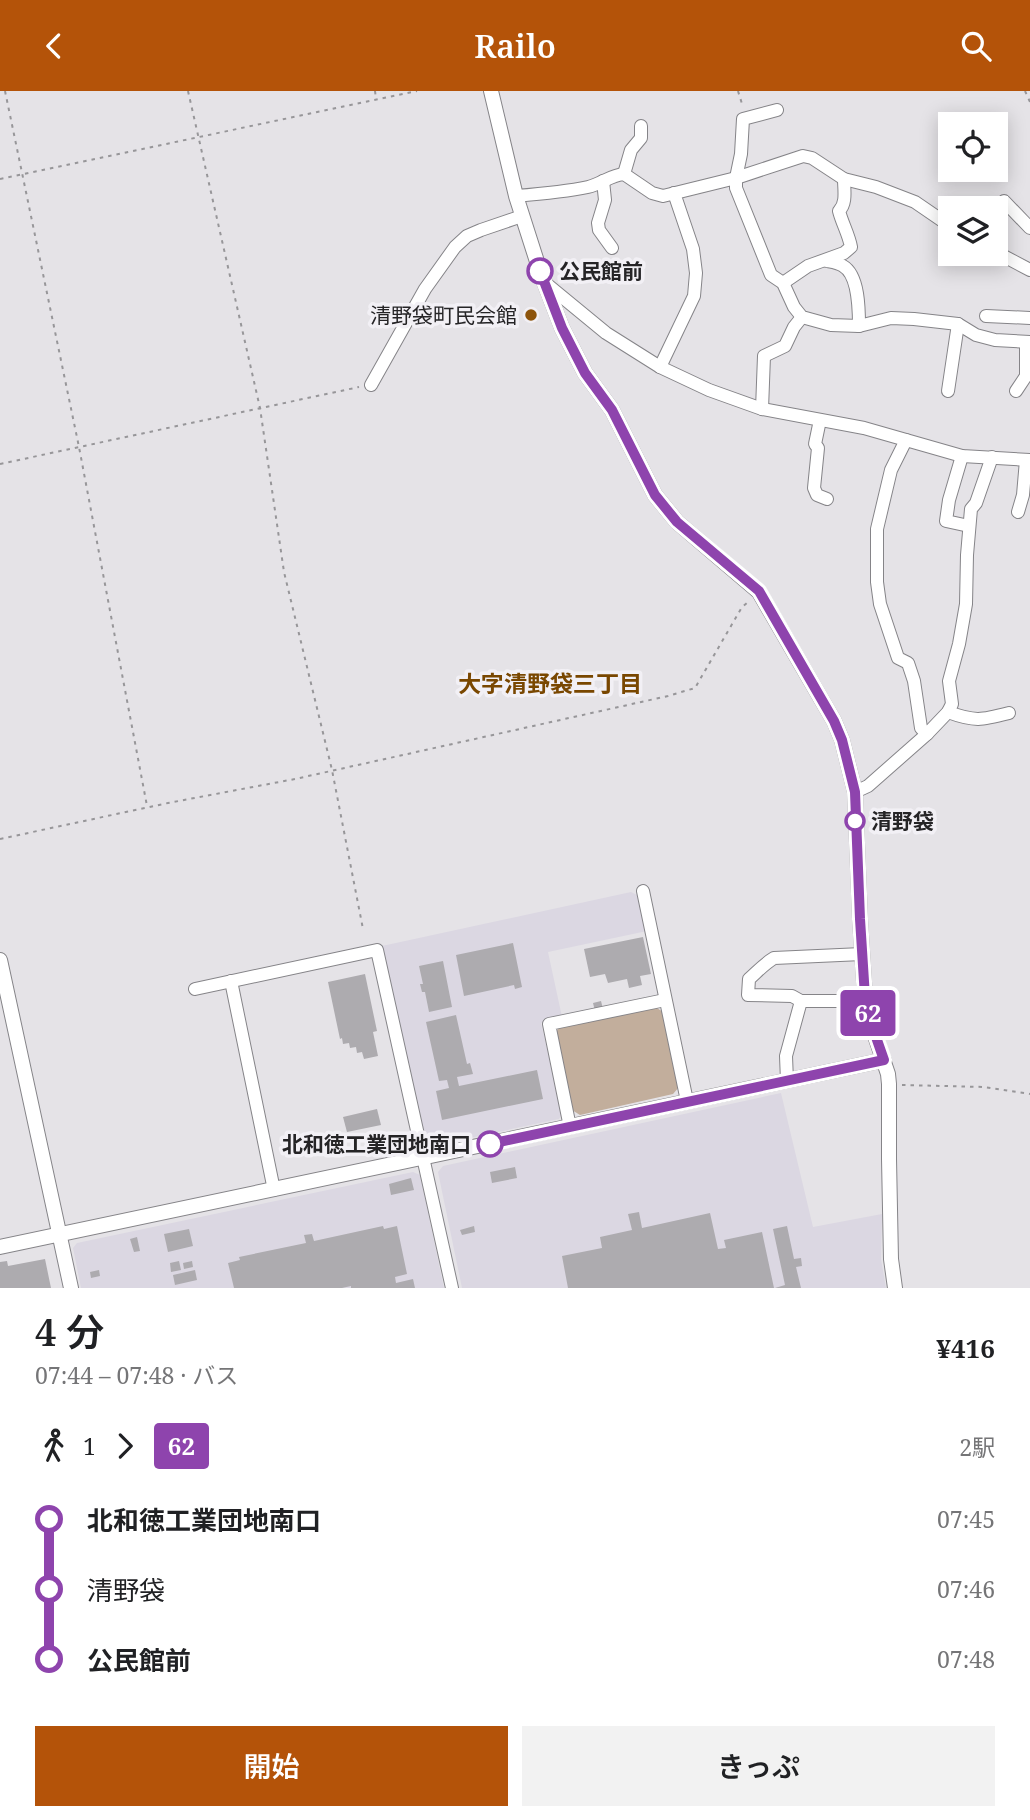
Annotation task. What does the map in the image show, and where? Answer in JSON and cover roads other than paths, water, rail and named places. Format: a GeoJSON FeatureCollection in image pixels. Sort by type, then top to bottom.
{"type":"FeatureCollection","features":[{"type":"Feature","properties":{"kind":"street"},"geometry":{"type":"LineString","coordinates":[[491,91],[522,216],[562,328],[585,373],[612,410],[655,495],[677,522],[759,591],[834,721],[842,740],[855,792],[865,997],[889,1084],[888,1159],[891,1259],[895,1288]]}},
{"type":"Feature","properties":{"kind":"street"},"geometry":{"type":"LineString","coordinates":[[777,110],[743,119],[736,188],[771,275],[783,283],[794,307],[802,317],[831,324],[859,326],[891,318],[958,324],[985,338],[1028,342],[1026,376],[1016,391]]}},
{"type":"Feature","properties":{"kind":"street"},"geometry":{"type":"LineString","coordinates":[[624,174],[631,150],[641,138],[641,127]]}},
{"type":"Feature","properties":{"kind":"street"},"geometry":{"type":"LineString","coordinates":[[516,196],[591,186],[615,174],[624,174],[652,193],[663,196],[736,178],[803,156],[812,158],[844,179],[876,187],[915,202],[938,218]]}},
{"type":"Feature","properties":{"kind":"street"},"geometry":{"type":"LineString","coordinates":[[783,283],[808,266],[827,261],[851,247],[839,211],[843,207],[845,195],[844,179]]}},
{"type":"Feature","properties":{"kind":"street"},"geometry":{"type":"LineString","coordinates":[[603,181],[605,200],[598,223],[599,230],[612,248]]}},
{"type":"Feature","properties":{"kind":"street"},"geometry":{"type":"LineString","coordinates":[[660,367],[694,296],[696,273],[693,249],[674,193]]}},
{"type":"Feature","properties":{"kind":"street"},"geometry":{"type":"LineString","coordinates":[[1008,205],[1030,228]]}},
{"type":"Feature","properties":{"kind":"street"},"geometry":{"type":"LineString","coordinates":[[371,385],[425,289],[454,247],[467,236],[522,216]]}},
{"type":"Feature","properties":{"kind":"street"},"geometry":{"type":"LineString","coordinates":[[1008,258],[1030,270]]}},
{"type":"Feature","properties":{"kind":"street"},"geometry":{"type":"LineString","coordinates":[[827,261],[845,266],[850,273],[857,291],[859,326]]}},
{"type":"Feature","properties":{"kind":"street"},"geometry":{"type":"LineString","coordinates":[[544,282],[606,333],[660,367],[709,390],[762,409],[864,428],[962,456],[1028,460],[1018,512]]}},
{"type":"Feature","properties":{"kind":"street"},"geometry":{"type":"LineString","coordinates":[[986,316],[1030,318]]}},
{"type":"Feature","properties":{"kind":"street"},"geometry":{"type":"LineString","coordinates":[[762,409],[764,356],[785,346],[802,317]]}},
{"type":"Feature","properties":{"kind":"street"},"geometry":{"type":"LineString","coordinates":[[948,391],[958,324]]}},
{"type":"Feature","properties":{"kind":"street"},"geometry":{"type":"LineString","coordinates":[[820,420],[815,444],[818,448],[814,488],[817,495],[827,499]]}},
{"type":"Feature","properties":{"kind":"street"},"geometry":{"type":"LineString","coordinates":[[906,440],[891,470],[877,529],[877,582],[880,604],[898,659],[908,663],[914,681],[920,728],[927,734]]}},
{"type":"Feature","properties":{"kind":"street"},"geometry":{"type":"LineString","coordinates":[[962,456],[949,500],[946,521],[969,526]]}},
{"type":"Feature","properties":{"kind":"street"},"geometry":{"type":"LineString","coordinates":[[855,792],[869,786],[927,734],[952,704],[949,681],[966,604],[971,509],[976,503],[992,457]]}},
{"type":"Feature","properties":{"kind":"street"},"geometry":{"type":"LineString","coordinates":[[948,712],[969,720],[1009,713]]}},
{"type":"Feature","properties":{"kind":"street"},"geometry":{"type":"LineString","coordinates":[[643,891],[687,1101]]}},
{"type":"Feature","properties":{"kind":"street"},"geometry":{"type":"LineString","coordinates":[[195,989],[377,950],[452,1288]]}},
{"type":"Feature","properties":{"kind":"street"},"geometry":{"type":"LineString","coordinates":[[862,954],[774,958],[763,964],[749,979],[748,995],[792,996],[801,1001],[838,1001],[865,997]]}},
{"type":"Feature","properties":{"kind":"street"},"geometry":{"type":"LineString","coordinates":[[0,960],[71,1288]]}},
{"type":"Feature","properties":{"kind":"street"},"geometry":{"type":"LineString","coordinates":[[230,981],[274,1190]]}},
{"type":"Feature","properties":{"kind":"street"},"geometry":{"type":"LineString","coordinates":[[570,1127],[549,1024],[665,1000]]}},
{"type":"Feature","properties":{"kind":"street"},"geometry":{"type":"LineString","coordinates":[[787,1081],[786,1056],[801,1001]]}},
{"type":"Feature","properties":{"kind":"street"},"geometry":{"type":"LineString","coordinates":[[0,1247],[884,1060]]}},
{"type":"Feature","properties":{"kind":"place","name":"公民館前"},"geometry":{"type":"Point","coordinates":[540,271]}},
{"type":"Feature","properties":{"kind":"place","name":"清野袋町民会館"},"geometry":{"type":"Point","coordinates":[531,315]}},
{"type":"Feature","properties":{"kind":"place","name":"清野袋"},"geometry":{"type":"Point","coordinates":[855,821]}},
{"type":"Feature","properties":{"kind":"place","name":"北和徳工業団地南口"},"geometry":{"type":"Point","coordinates":[490,1144]}},
{"type":"Feature","properties":{"kind":"district","name":"大字清野袋三丁目"},"geometry":{"type":"Point","coordinates":[550,683]}}]}
